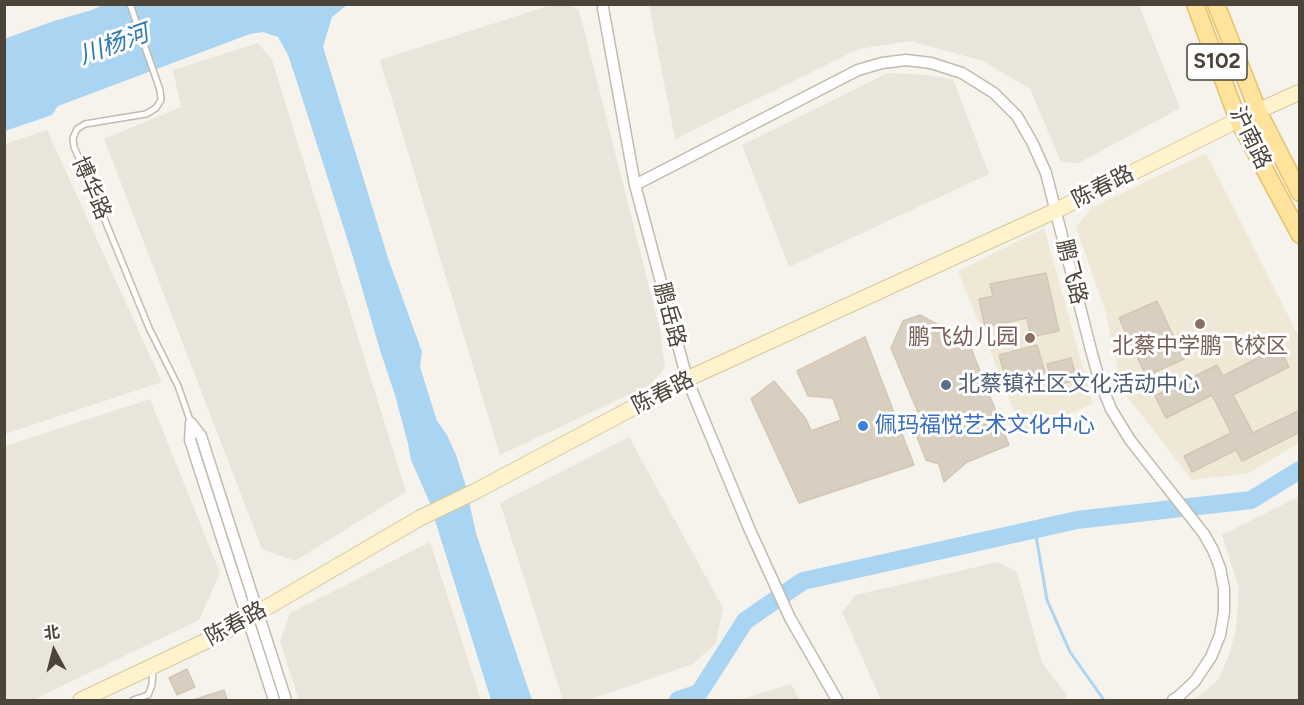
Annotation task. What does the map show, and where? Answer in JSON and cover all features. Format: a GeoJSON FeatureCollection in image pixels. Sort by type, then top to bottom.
{"type":"FeatureCollection","features":[{"type":"Feature","properties":{"kind":"main road","name":"沪南路"},"geometry":{"type":"LineString","coordinates":[[1195,4],[1238,120],[1299,235]]}},
{"type":"Feature","properties":{"kind":"main road","name":"沪南路"},"geometry":{"type":"LineString","coordinates":[[1216,4],[1258,111],[1299,193]]}},
{"type":"Feature","properties":{"kind":"street","name":"鹏岳路"},"geometry":{"type":"LineString","coordinates":[[603,8],[635,185],[687,379],[790,618],[837,700]]}},
{"type":"Feature","properties":{"kind":"street","name":"鹏飞路"},"geometry":{"type":"LineString","coordinates":[[635,185],[858,70],[882,63],[906,60],[931,63],[962,73],[994,93],[1017,116],[1046,173],[1092,354],[1111,409],[1130,441],[1204,534],[1220,568],[1224,589],[1224,612],[1220,635],[1211,657],[1195,681],[1173,700]]}},
{"type":"Feature","properties":{"kind":"street","name":"陈春路"},"geometry":{"type":"LineString","coordinates":[[81,700],[223,633],[420,518],[474,492],[687,379],[1055,212],[1122,177],[1299,92]]}},
{"type":"Feature","properties":{"kind":"street","name":"博华路"},"geometry":{"type":"LineString","coordinates":[[191,423],[190,440],[253,616],[286,700]]}},
{"type":"Feature","properties":{"kind":"street","name":"博华路"},"geometry":{"type":"LineString","coordinates":[[253,616],[274,700]]}},
{"type":"Feature","properties":{"kind":"lane","name":"博华路"},"geometry":{"type":"LineString","coordinates":[[130,4],[160,90],[161,100],[156,108],[146,114],[86,124],[77,129],[73,138],[74,147],[149,328],[178,386],[191,423]]}},
{"type":"Feature","properties":{"kind":"lane"},"geometry":{"type":"LineString","coordinates":[[133,700],[148,695],[152,685],[153,666]]}},
{"type":"Feature","properties":{"kind":"shaded area"},"geometry":{"type":"Polygon","coordinates":[[[554,4],[569,5],[579,10],[660,330],[665,367],[652,384],[500,455],[380,60],[554,4]]]}},
{"type":"Feature","properties":{"kind":"shaded area"},"geometry":{"type":"Polygon","coordinates":[[[649,5],[1139,5],[1180,108],[1079,163],[1061,162],[1030,89],[983,61],[910,41],[859,49],[675,139],[649,5]]]}},
{"type":"Feature","properties":{"kind":"shaded area"},"geometry":{"type":"Polygon","coordinates":[[[258,43],[272,60],[406,492],[295,561],[262,549],[104,139],[181,107],[173,70],[258,43]]]}},
{"type":"Feature","properties":{"kind":"shaded area"},"geometry":{"type":"Polygon","coordinates":[[[888,73],[953,79],[989,174],[789,267],[742,145],[888,73]]]}},
{"type":"Feature","properties":{"kind":"shaded area"},"geometry":{"type":"Polygon","coordinates":[[[47,130],[162,382],[5,434],[5,144],[47,130]]]}},
{"type":"Feature","properties":{"kind":"shaded area","name":"北蔡中学鹏飞校区"},"geometry":{"type":"Polygon","coordinates":[[[1206,153],[1299,337],[1299,443],[1249,473],[1192,480],[1123,391],[1105,310],[1076,227],[1093,207],[1206,153]]]}},
{"type":"Feature","properties":{"kind":"shaded area","name":"鹏飞幼儿园"},"geometry":{"type":"Polygon","coordinates":[[[1044,228],[1093,404],[1023,433],[958,271],[1044,228]]]}},
{"type":"Feature","properties":{"kind":"shaded area"},"geometry":{"type":"Polygon","coordinates":[[[150,399],[220,573],[199,620],[33,700],[5,700],[5,446],[150,399]]]}},
{"type":"Feature","properties":{"kind":"shaded area"},"geometry":{"type":"Polygon","coordinates":[[[629,437],[723,608],[716,643],[693,664],[588,700],[563,700],[500,503],[629,437]]]}},
{"type":"Feature","properties":{"kind":"shaded area"},"geometry":{"type":"Polygon","coordinates":[[[1299,496],[1299,700],[1194,700],[1218,680],[1228,658],[1236,630],[1239,588],[1222,535],[1299,496]]]}},
{"type":"Feature","properties":{"kind":"shaded area"},"geometry":{"type":"Polygon","coordinates":[[[430,542],[481,700],[299,700],[280,641],[290,613],[430,542]]]}},
{"type":"Feature","properties":{"kind":"shaded area"},"geometry":{"type":"Polygon","coordinates":[[[998,562],[1017,572],[1042,663],[1067,695],[1064,700],[881,700],[842,612],[856,595],[998,562]]]}},
{"type":"Feature","properties":{"kind":"shaded area"},"geometry":{"type":"Polygon","coordinates":[[[791,684],[800,700],[740,700],[755,695],[791,684]]]}},
{"type":"Feature","properties":{"kind":"water","name":"川杨河"},"geometry":{"type":"Polygon","coordinates":[[[103,5],[347,5],[332,17],[323,47],[388,258],[422,352],[420,367],[437,421],[447,435],[456,455],[476,533],[532,700],[491,700],[429,501],[411,460],[395,395],[297,82],[288,55],[278,37],[263,32],[250,34],[58,106],[52,115],[5,131],[4,39],[103,5]]]}},
{"type":"Feature","properties":{"kind":"building"},"geometry":{"type":"Polygon","coordinates":[[[1046,273],[1059,331],[1031,337],[1027,318],[985,327],[979,299],[993,296],[990,284],[1046,273]]]}},
{"type":"Feature","properties":{"kind":"building"},"geometry":{"type":"Polygon","coordinates":[[[1157,301],[1184,359],[1146,376],[1119,318],[1157,301]]]}},
{"type":"Feature","properties":{"kind":"building","name":"北蔡镇社区文化活动中心"},"geometry":{"type":"Polygon","coordinates":[[[920,315],[967,338],[1009,445],[967,462],[944,482],[939,464],[926,460],[913,427],[922,422],[891,348],[903,321],[920,315]]]}},
{"type":"Feature","properties":{"kind":"building","name":"佩玛福悦艺术文化中心"},"geometry":{"type":"Polygon","coordinates":[[[865,337],[914,465],[799,503],[751,399],[774,381],[806,419],[811,431],[841,420],[833,398],[808,396],[797,371],[865,337]]]}},
{"type":"Feature","properties":{"kind":"building"},"geometry":{"type":"Polygon","coordinates":[[[1037,345],[1045,373],[1007,383],[999,355],[1037,345]]]}},
{"type":"Feature","properties":{"kind":"building"},"geometry":{"type":"Polygon","coordinates":[[[1279,347],[1289,367],[1233,395],[1253,433],[1300,410],[1300,432],[1242,461],[1236,450],[1192,472],[1184,456],[1231,433],[1212,395],[1166,418],[1155,396],[1217,365],[1223,376],[1279,347]]]}},
{"type":"Feature","properties":{"kind":"building"},"geometry":{"type":"Polygon","coordinates":[[[1071,358],[1077,380],[1053,386],[1047,364],[1071,358]]]}},
{"type":"Feature","properties":{"kind":"building"},"geometry":{"type":"Polygon","coordinates":[[[187,669],[195,687],[177,695],[169,678],[187,669]]]}},
{"type":"Feature","properties":{"kind":"building"},"geometry":{"type":"Polygon","coordinates":[[[224,690],[227,700],[193,700],[224,690]]]}},
{"type":"Feature","properties":{"kind":"waterway"},"geometry":{"type":"LineString","coordinates":[[678,700],[699,693],[745,621],[803,581],[1077,520],[1251,500],[1300,470]]}},
{"type":"Feature","properties":{"kind":"waterway"},"geometry":{"type":"LineString","coordinates":[[1035,530],[1047,600],[1070,652],[1104,700]]}},
{"type":"Feature","properties":{"kind":"place","name":"北蔡中学鹏飞校区"},"geometry":{"type":"Point","coordinates":[1200,324]}},
{"type":"Feature","properties":{"kind":"place","name":"鹏飞幼儿园"},"geometry":{"type":"Point","coordinates":[1030,338]}},
{"type":"Feature","properties":{"kind":"place","name":"北蔡镇社区文化活动中心"},"geometry":{"type":"Point","coordinates":[946,385]}},
{"type":"Feature","properties":{"kind":"place","name":"佩玛福悦艺术文化中心"},"geometry":{"type":"Point","coordinates":[863,426]}}]}
